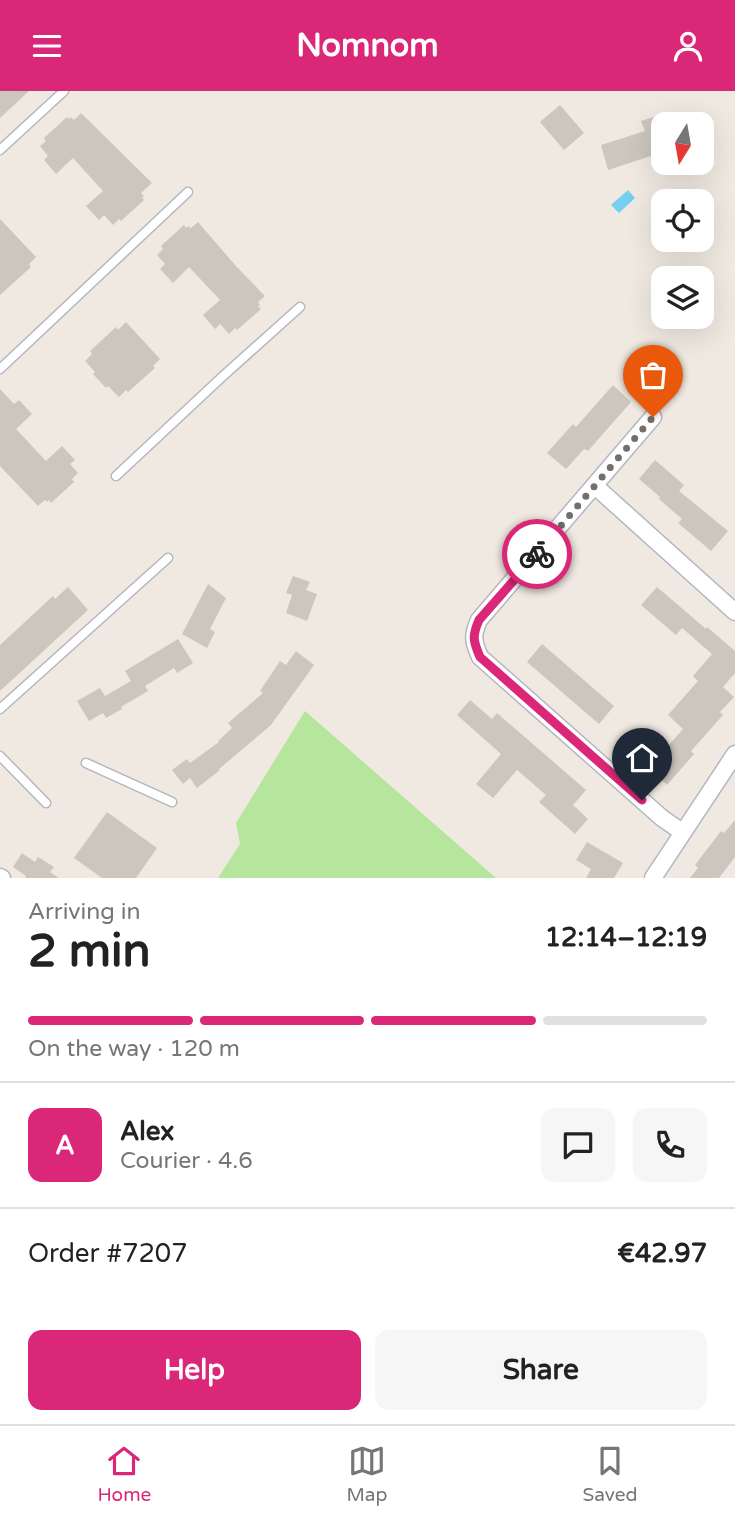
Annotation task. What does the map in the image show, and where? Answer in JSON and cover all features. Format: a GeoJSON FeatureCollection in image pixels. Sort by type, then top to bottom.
{"type":"FeatureCollection","features":[{"type":"Feature","properties":{"kind":"street"},"geometry":{"type":"LineString","coordinates":[[653,417],[479,620],[474,631],[474,642],[480,657],[662,818],[682,832]]}},
{"type":"Feature","properties":{"kind":"street"},"geometry":{"type":"LineString","coordinates":[[594,486],[735,612]]}},
{"type":"Feature","properties":{"kind":"street"},"geometry":{"type":"LineString","coordinates":[[653,878],[735,754]]}},
{"type":"Feature","properties":{"kind":"lane"},"geometry":{"type":"LineString","coordinates":[[0,150],[64,91]]}},
{"type":"Feature","properties":{"kind":"lane"},"geometry":{"type":"LineString","coordinates":[[0,369],[188,192]]}},
{"type":"Feature","properties":{"kind":"lane"},"geometry":{"type":"LineString","coordinates":[[116,476],[300,307]]}},
{"type":"Feature","properties":{"kind":"lane"},"geometry":{"type":"LineString","coordinates":[[0,709],[168,558]]}},
{"type":"Feature","properties":{"kind":"lane"},"geometry":{"type":"LineString","coordinates":[[0,756],[46,803]]}},
{"type":"Feature","properties":{"kind":"lane"},"geometry":{"type":"LineString","coordinates":[[86,763],[172,802]]}},
{"type":"Feature","properties":{"kind":"green space"},"geometry":{"type":"Polygon","coordinates":[[[305,711],[496,878],[218,878],[240,844],[236,823],[305,711]]]}},
{"type":"Feature","properties":{"kind":"water"},"geometry":{"type":"Polygon","coordinates":[[[628,190],[635,198],[619,213],[611,205],[628,190]]]}},
{"type":"Feature","properties":{"kind":"building"},"geometry":{"type":"Polygon","coordinates":[[[0,91],[29,91],[0,118],[0,91]]]}},
{"type":"Feature","properties":{"kind":"building"},"geometry":{"type":"Polygon","coordinates":[[[560,105],[584,133],[564,150],[540,122],[560,105]]]}},
{"type":"Feature","properties":{"kind":"building"},"geometry":{"type":"Polygon","coordinates":[[[81,113],[152,183],[141,193],[144,200],[113,225],[104,215],[99,220],[86,206],[103,191],[73,158],[56,174],[44,160],[48,156],[40,146],[46,141],[44,138],[67,117],[74,120],[81,113]]]}},
{"type":"Feature","properties":{"kind":"building"},"geometry":{"type":"Polygon","coordinates":[[[651,118],[651,156],[608,170],[601,145],[645,131],[641,121],[651,118]]]}},
{"type":"Feature","properties":{"kind":"building"},"geometry":{"type":"Polygon","coordinates":[[[0,219],[36,257],[29,264],[31,267],[0,295],[0,219]]]}},
{"type":"Feature","properties":{"kind":"building"},"geometry":{"type":"Polygon","coordinates":[[[198,222],[265,296],[258,302],[261,309],[229,334],[220,324],[215,329],[203,315],[220,300],[189,267],[173,283],[160,269],[165,264],[157,255],[163,249],[161,246],[184,225],[191,228],[198,222]]]}},
{"type":"Feature","properties":{"kind":"building"},"geometry":{"type":"Polygon","coordinates":[[[126,322],[160,359],[153,366],[155,368],[119,397],[108,386],[106,388],[85,361],[92,354],[90,351],[116,327],[118,330],[126,322]]]}},
{"type":"Feature","properties":{"kind":"building"},"geometry":{"type":"Polygon","coordinates":[[[613,385],[631,402],[588,451],[584,449],[566,469],[547,453],[573,424],[576,427],[613,385]]]}},
{"type":"Feature","properties":{"kind":"building"},"geometry":{"type":"Polygon","coordinates":[[[0,389],[14,404],[19,400],[32,414],[16,429],[46,461],[62,446],[75,460],[70,464],[78,473],[72,479],[74,482],[51,503],[45,500],[38,506],[0,466],[0,389]]]}},
{"type":"Feature","properties":{"kind":"building"},"geometry":{"type":"Polygon","coordinates":[[[655,460],[684,485],[679,491],[728,531],[711,551],[678,523],[682,519],[639,479],[655,460]]]}},
{"type":"Feature","properties":{"kind":"building"},"geometry":{"type":"Polygon","coordinates":[[[293,576],[310,582],[306,590],[317,594],[307,621],[286,613],[292,595],[286,593],[293,576]]]}},
{"type":"Feature","properties":{"kind":"building"},"geometry":{"type":"Polygon","coordinates":[[[208,584],[226,598],[210,629],[215,632],[207,648],[182,634],[208,584]]]}},
{"type":"Feature","properties":{"kind":"building"},"geometry":{"type":"Polygon","coordinates":[[[68,587],[88,610],[0,691],[0,645],[53,596],[55,599],[68,587]]]}},
{"type":"Feature","properties":{"kind":"building"},"geometry":{"type":"Polygon","coordinates":[[[657,587],[735,651],[735,673],[723,687],[734,697],[720,712],[723,715],[691,751],[694,754],[667,785],[649,768],[683,729],[668,715],[698,681],[693,676],[712,654],[682,628],[676,635],[641,605],[657,587]]]}},
{"type":"Feature","properties":{"kind":"building"},"geometry":{"type":"Polygon","coordinates":[[[178,639],[193,663],[177,673],[174,668],[145,686],[148,691],[106,718],[103,713],[89,721],[77,701],[100,688],[105,696],[131,681],[125,671],[178,639]]]}},
{"type":"Feature","properties":{"kind":"building"},"geometry":{"type":"Polygon","coordinates":[[[542,644],[614,706],[599,724],[527,662],[542,644]]]}},
{"type":"Feature","properties":{"kind":"building"},"geometry":{"type":"Polygon","coordinates":[[[296,651],[314,665],[271,725],[197,788],[190,778],[183,784],[172,770],[187,759],[190,763],[219,742],[232,728],[228,723],[263,693],[260,691],[280,661],[286,665],[296,651]]]}},
{"type":"Feature","properties":{"kind":"building"},"geometry":{"type":"Polygon","coordinates":[[[470,700],[492,719],[497,713],[586,790],[573,805],[588,819],[575,834],[539,802],[546,795],[517,770],[493,798],[476,784],[501,754],[457,715],[470,700]]]}},
{"type":"Feature","properties":{"kind":"building"},"geometry":{"type":"Polygon","coordinates":[[[107,812],[157,848],[136,878],[102,878],[74,858],[107,812]]]}},
{"type":"Feature","properties":{"kind":"building"},"geometry":{"type":"Polygon","coordinates":[[[735,820],[735,857],[719,878],[690,878],[698,868],[695,865],[721,831],[724,833],[735,820]]]}},
{"type":"Feature","properties":{"kind":"building"},"geometry":{"type":"Polygon","coordinates":[[[587,842],[623,863],[614,878],[586,878],[591,869],[576,860],[587,842]]]}},
{"type":"Feature","properties":{"kind":"building"},"geometry":{"type":"Polygon","coordinates":[[[22,853],[35,862],[38,857],[54,867],[50,872],[59,878],[25,878],[26,876],[13,867],[22,853]]]}},
{"type":"Feature","properties":{"kind":"way so far"},"geometry":{"type":"LineString","coordinates":[[537,554],[653,417]]}},
{"type":"Feature","properties":{"kind":"route"},"geometry":{"type":"LineString","coordinates":[[537,554],[479,620],[474,631],[474,642],[480,657],[642,800]]}}]}
